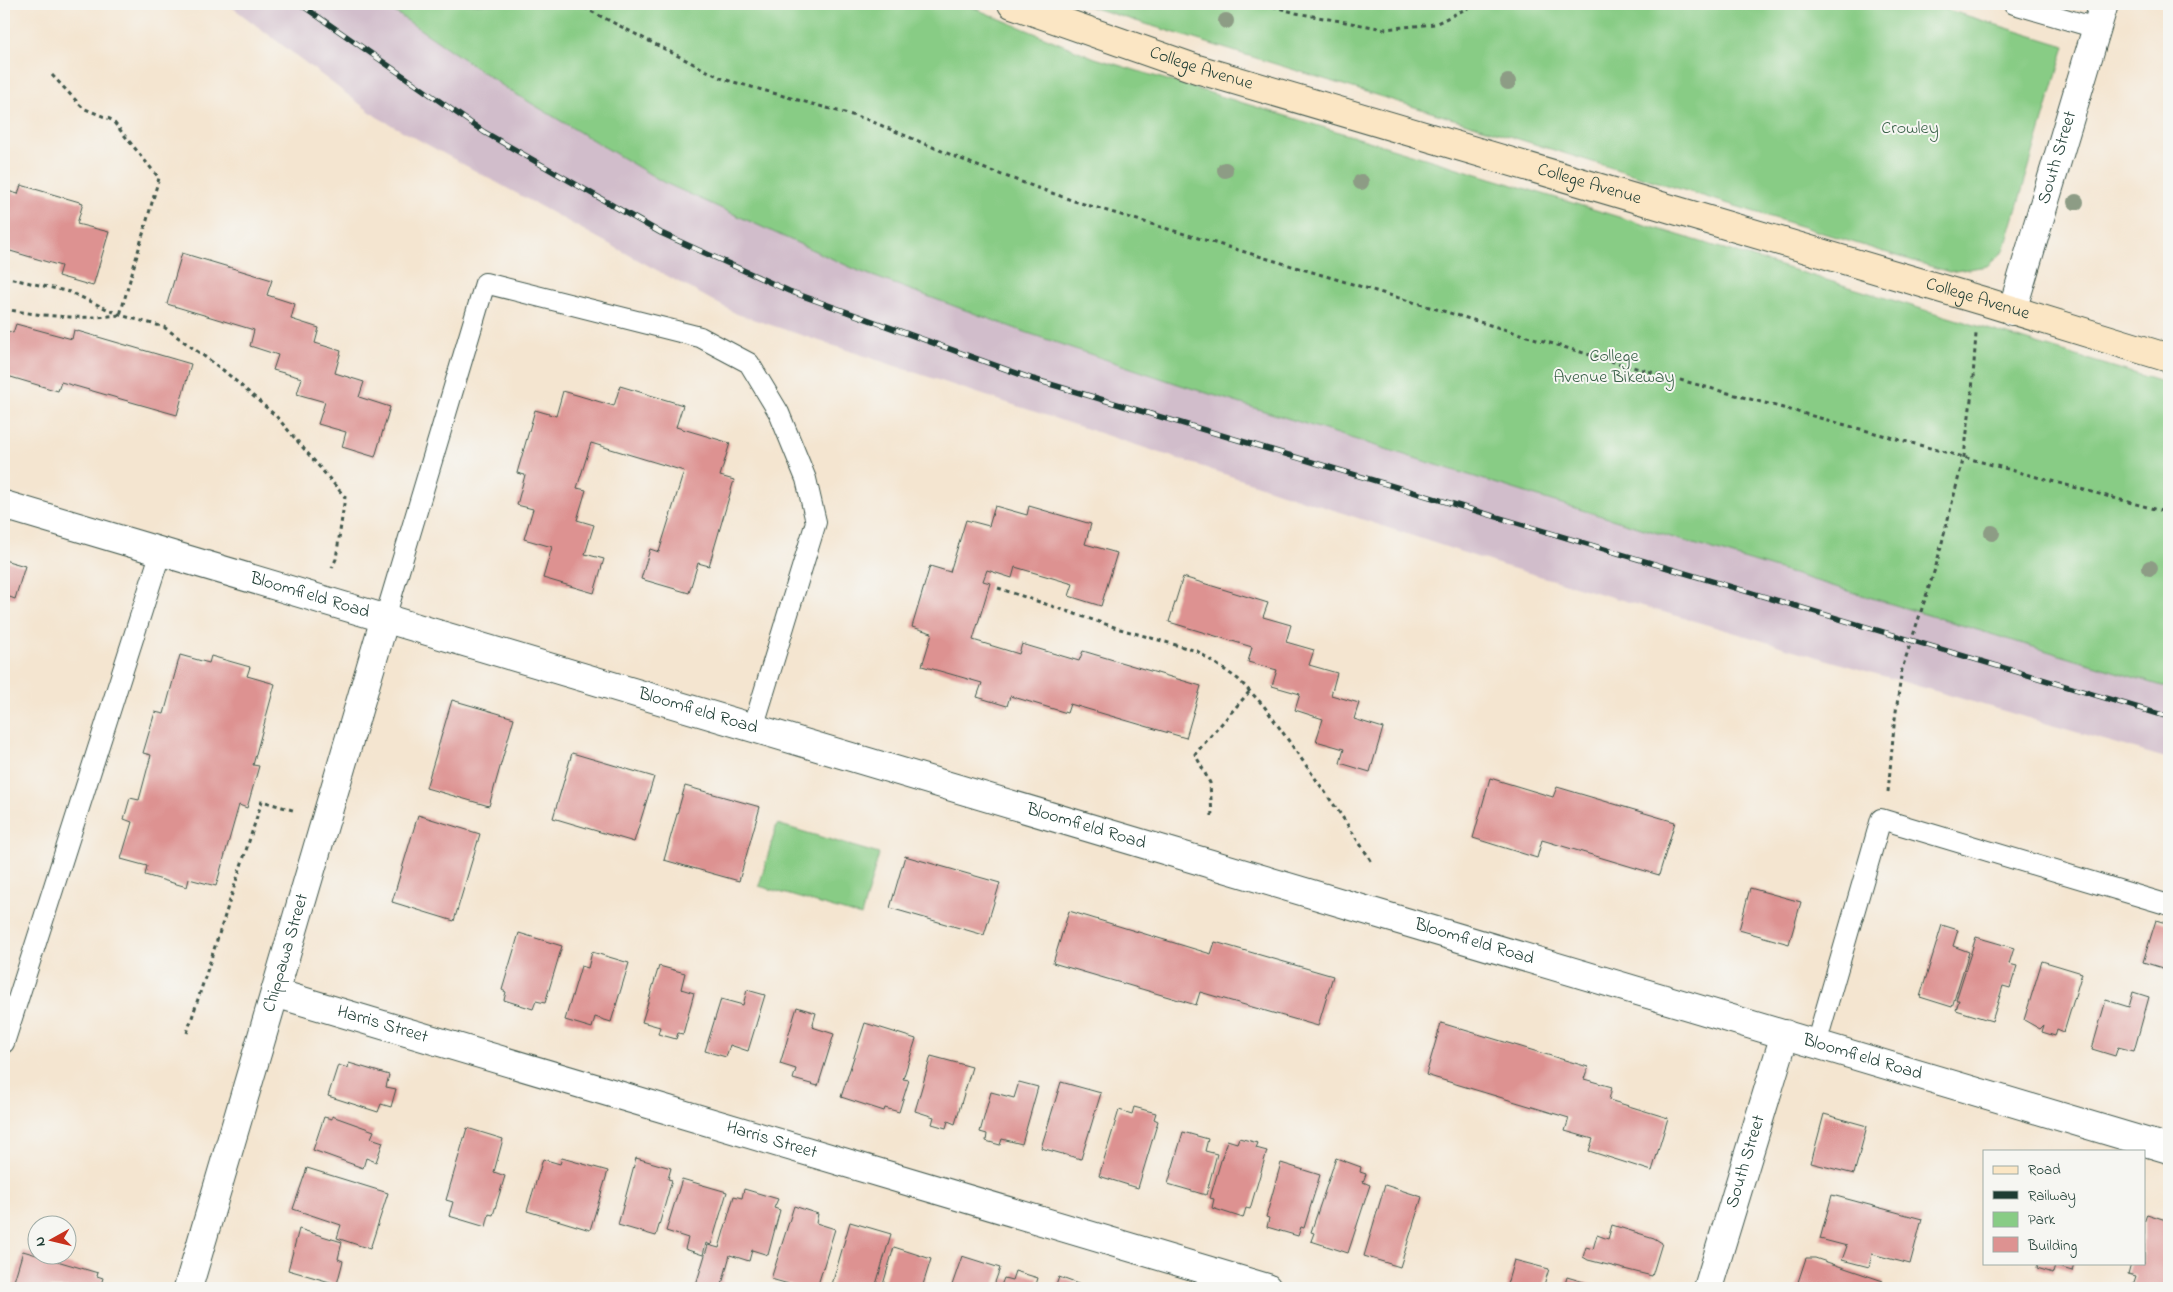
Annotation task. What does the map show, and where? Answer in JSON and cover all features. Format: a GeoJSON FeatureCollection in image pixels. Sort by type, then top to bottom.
{"type":"FeatureCollection","features":[{"type":"Feature","properties":{"kind":"street","name":"College Avenue"},"geometry":{"type":"LineString","coordinates":[[1012,4],[1197,69],[2169,358]]}},
{"type":"Feature","properties":{"kind":"street","name":"South Street"},"geometry":{"type":"LineString","coordinates":[[2012,311],[2100,16]]}},
{"type":"Feature","properties":{"kind":"street","name":"Bloomfield Road"},"geometry":{"type":"LineString","coordinates":[[4,505],[2169,1149]]}},
{"type":"Feature","properties":{"kind":"street","name":"Chippawa Street"},"geometry":{"type":"LineString","coordinates":[[188,1288],[385,618]]}},
{"type":"Feature","properties":{"kind":"street","name":"Harris Street"},"geometry":{"type":"LineString","coordinates":[[274,994],[1266,1288]]}},
{"type":"Feature","properties":{"kind":"street","name":"South Street"},"geometry":{"type":"LineString","coordinates":[[1708,1288],[1784,1034]]}},
{"type":"Feature","properties":{"kind":"lane"},"geometry":{"type":"LineString","coordinates":[[2014,4],[2100,16]]}},
{"type":"Feature","properties":{"kind":"lane"},"geometry":{"type":"LineString","coordinates":[[385,618],[485,283],[700,336],[749,363],[779,413],[806,479],[816,522],[752,728]]}},
{"type":"Feature","properties":{"kind":"lane"},"geometry":{"type":"LineString","coordinates":[[4,1043],[161,552]]}},
{"type":"Feature","properties":{"kind":"lane"},"geometry":{"type":"LineString","coordinates":[[1816,1044],[1882,819],[2169,906]]}},
{"type":"Feature","properties":{"kind":"path"},"geometry":{"type":"LineString","coordinates":[[577,4],[723,79],[866,120],[980,167],[1074,201],[1614,362],[2169,513]]}},
{"type":"Feature","properties":{"kind":"path"},"geometry":{"type":"LineString","coordinates":[[1265,4],[1384,29],[1435,24],[1476,4]]}},
{"type":"Feature","properties":{"kind":"path"},"geometry":{"type":"LineString","coordinates":[[52,75],[83,108],[112,120],[159,178],[120,315]]}},
{"type":"Feature","properties":{"kind":"path"},"geometry":{"type":"LineString","coordinates":[[4,277],[70,292],[120,315],[164,327],[223,370],[276,416],[345,497],[336,559],[319,599]]}},
{"type":"Feature","properties":{"kind":"path"},"geometry":{"type":"LineString","coordinates":[[4,309],[48,316],[96,318],[120,315]]}},
{"type":"Feature","properties":{"kind":"path"},"geometry":{"type":"LineString","coordinates":[[1882,819],[1887,805],[1894,726],[1902,669],[1936,566],[1964,456],[1972,392],[1976,329]]}},
{"type":"Feature","properties":{"kind":"path"},"geometry":{"type":"LineString","coordinates":[[998,588],[1120,629],[1197,651],[1238,680],[1250,691],[1276,722],[1372,862]]}},
{"type":"Feature","properties":{"kind":"path"},"geometry":{"type":"LineString","coordinates":[[1212,816],[1210,783],[1195,754],[1250,691]]}},
{"type":"Feature","properties":{"kind":"path"},"geometry":{"type":"LineString","coordinates":[[187,1033],[262,801],[325,820]]}},
{"type":"Feature","properties":{"kind":"shaded area"},"geometry":{"type":"Polygon","coordinates":[[[228,4],[383,4],[509,90],[663,182],[1025,332],[1181,385],[1552,501],[2169,688],[2169,759],[1501,565],[737,314],[377,117],[228,4]]]}},
{"type":"Feature","properties":{"kind":"green space","name":"College Avenue Bikeway"},"geometry":{"type":"Polygon","coordinates":[[[383,4],[964,4],[1095,58],[2169,384],[2169,688],[1552,501],[1181,385],[1025,332],[859,271],[663,182],[509,90],[383,4]]]}},
{"type":"Feature","properties":{"kind":"green space","name":"Crowley"},"geometry":{"type":"Polygon","coordinates":[[[1081,4],[1929,4],[2065,46],[2004,251],[1987,266],[1949,272],[1081,4]]]}},
{"type":"Feature","properties":{"kind":"green space"},"geometry":{"type":"Polygon","coordinates":[[[777,824],[879,854],[861,916],[759,886],[777,824]]]}},
{"type":"Feature","properties":{"kind":"building"},"geometry":{"type":"Polygon","coordinates":[[[21,185],[83,203],[77,224],[109,232],[93,286],[58,276],[61,266],[7,250],[4,261],[4,190],[18,194],[21,185]]]}},
{"type":"Feature","properties":{"kind":"building"},"geometry":{"type":"Polygon","coordinates":[[[182,253],[272,280],[267,295],[295,304],[291,319],[319,328],[315,343],[341,351],[335,373],[364,382],[359,397],[390,407],[375,457],[342,447],[346,432],[318,424],[325,402],[297,394],[302,378],[273,370],[278,355],[250,346],[254,330],[167,304],[182,253]]]}},
{"type":"Feature","properties":{"kind":"building"},"geometry":{"type":"Polygon","coordinates":[[[16,324],[72,339],[74,330],[191,364],[177,415],[61,382],[58,391],[4,375],[4,330],[13,333],[16,324]]]}},
{"type":"Feature","properties":{"kind":"building"},"geometry":{"type":"Polygon","coordinates":[[[620,386],[683,405],[676,427],[730,443],[720,476],[734,480],[709,566],[698,563],[689,593],[641,579],[650,549],[659,552],[684,471],[591,443],[577,488],[586,490],[577,520],[594,525],[585,554],[604,559],[594,593],[543,578],[552,547],[524,539],[533,509],[517,505],[525,475],[517,473],[535,410],[556,416],[563,391],[614,406],[620,386]]]}},
{"type":"Feature","properties":{"kind":"building"},"geometry":{"type":"Polygon","coordinates":[[[995,506],[1027,515],[1029,506],[1091,524],[1085,544],[1117,553],[1101,606],[1069,596],[1073,584],[1015,567],[1012,578],[987,570],[983,581],[990,583],[973,640],[1019,654],[1022,644],[1079,661],[1083,651],[1201,686],[1186,738],[1070,704],[1067,713],[1010,696],[1007,706],[977,697],[982,683],[922,666],[932,633],[912,627],[930,566],[950,572],[966,520],[989,526],[995,506]]]}},
{"type":"Feature","properties":{"kind":"building"},"geometry":{"type":"Polygon","coordinates":[[[4,560],[25,566],[15,599],[4,595],[4,560]]]}},
{"type":"Feature","properties":{"kind":"building"},"geometry":{"type":"Polygon","coordinates":[[[1183,577],[1268,603],[1263,617],[1291,625],[1286,642],[1314,650],[1309,665],[1337,673],[1331,695],[1359,703],[1354,719],[1383,728],[1370,772],[1340,763],[1344,749],[1316,741],[1323,719],[1295,710],[1300,694],[1272,686],[1277,670],[1248,662],[1252,647],[1169,622],[1183,577]]]}},
{"type":"Feature","properties":{"kind":"building"},"geometry":{"type":"Polygon","coordinates":[[[180,655],[209,663],[211,656],[250,667],[247,676],[275,684],[253,765],[259,766],[247,808],[239,805],[216,886],[189,879],[187,887],[145,875],[147,866],[121,859],[132,822],[124,819],[130,798],[139,800],[151,755],[143,753],[155,712],[164,714],[180,655]]]}},
{"type":"Feature","properties":{"kind":"building"},"geometry":{"type":"Polygon","coordinates":[[[452,700],[514,718],[489,806],[426,788],[452,700]]]}},
{"type":"Feature","properties":{"kind":"building"},"geometry":{"type":"Polygon","coordinates":[[[572,753],[654,777],[634,842],[553,818],[572,753]]]}},
{"type":"Feature","properties":{"kind":"building"},"geometry":{"type":"Polygon","coordinates":[[[1490,778],[1553,797],[1557,787],[1675,822],[1659,875],[1542,840],[1537,858],[1473,838],[1490,778]]]}},
{"type":"Feature","properties":{"kind":"building"},"geometry":{"type":"Polygon","coordinates":[[[685,786],[760,807],[739,881],[664,860],[685,786]]]}},
{"type":"Feature","properties":{"kind":"building"},"geometry":{"type":"Polygon","coordinates":[[[418,815],[480,834],[454,921],[392,902],[418,815]]]}},
{"type":"Feature","properties":{"kind":"building"},"geometry":{"type":"Polygon","coordinates":[[[905,856],[1000,883],[984,935],[890,908],[905,856]]]}},
{"type":"Feature","properties":{"kind":"building"},"geometry":{"type":"Polygon","coordinates":[[[1750,888],[1801,902],[1789,944],[1739,930],[1750,888]]]}},
{"type":"Feature","properties":{"kind":"building"},"geometry":{"type":"Polygon","coordinates":[[[1069,911],[1211,954],[1215,942],[1333,976],[1318,1026],[1200,992],[1196,1005],[1053,963],[1069,911]]]}},
{"type":"Feature","properties":{"kind":"building"},"geometry":{"type":"Polygon","coordinates":[[[2156,920],[2169,924],[2169,970],[2143,962],[2156,920]]]}},
{"type":"Feature","properties":{"kind":"building"},"geometry":{"type":"Polygon","coordinates":[[[1942,925],[1958,930],[1953,946],[1969,952],[1952,1007],[1920,997],[1942,925]]]}},
{"type":"Feature","properties":{"kind":"building"},"geometry":{"type":"Polygon","coordinates":[[[519,933],[562,946],[545,1003],[536,1001],[533,1009],[504,1000],[506,992],[502,990],[519,933]]]}},
{"type":"Feature","properties":{"kind":"building"},"geometry":{"type":"Polygon","coordinates":[[[1976,937],[2014,948],[2009,964],[2017,966],[2010,988],[2003,986],[1992,1021],[1956,1010],[1959,1000],[1956,1000],[1976,937]]]}},
{"type":"Feature","properties":{"kind":"building"},"geometry":{"type":"Polygon","coordinates":[[[592,952],[629,963],[611,1022],[595,1017],[592,1028],[565,1020],[581,966],[588,968],[592,952]]]}},
{"type":"Feature","properties":{"kind":"building"},"geometry":{"type":"Polygon","coordinates":[[[2042,961],[2082,973],[2064,1032],[2057,1029],[2055,1036],[2042,1032],[2044,1025],[2040,1029],[2024,1020],[2042,961]]]}},
{"type":"Feature","properties":{"kind":"building"},"geometry":{"type":"Polygon","coordinates":[[[659,966],[685,973],[681,989],[694,993],[683,1034],[678,1033],[676,1039],[658,1034],[660,1027],[642,1022],[659,966]]]}},
{"type":"Feature","properties":{"kind":"building"},"geometry":{"type":"Polygon","coordinates":[[[747,990],[765,995],[748,1051],[730,1045],[726,1057],[705,1051],[721,999],[743,1005],[747,990]]]}},
{"type":"Feature","properties":{"kind":"building"},"geometry":{"type":"Polygon","coordinates":[[[2133,992],[2149,997],[2134,1051],[2118,1047],[2115,1056],[2092,1049],[2106,1000],[2129,1007],[2133,992]]]}},
{"type":"Feature","properties":{"kind":"building"},"geometry":{"type":"Polygon","coordinates":[[[797,1007],[816,1013],[812,1027],[834,1034],[818,1086],[793,1079],[796,1069],[780,1064],[797,1007]]]}},
{"type":"Feature","properties":{"kind":"building"},"geometry":{"type":"Polygon","coordinates":[[[865,1023],[916,1039],[903,1079],[909,1080],[899,1112],[885,1108],[884,1111],[841,1097],[865,1023]]]}},
{"type":"Feature","properties":{"kind":"building"},"geometry":{"type":"Polygon","coordinates":[[[1441,1023],[1588,1067],[1584,1079],[1612,1087],[1609,1100],[1668,1118],[1652,1171],[1589,1151],[1593,1139],[1565,1131],[1569,1118],[1426,1075],[1441,1023]]]}},
{"type":"Feature","properties":{"kind":"building"},"geometry":{"type":"Polygon","coordinates":[[[931,1056],[972,1067],[955,1124],[948,1121],[946,1128],[932,1124],[934,1117],[915,1111],[931,1056]]]}},
{"type":"Feature","properties":{"kind":"building"},"geometry":{"type":"Polygon","coordinates":[[[349,1063],[389,1075],[386,1087],[396,1089],[391,1107],[381,1104],[378,1112],[328,1096],[338,1065],[348,1068],[349,1063]]]}},
{"type":"Feature","properties":{"kind":"building"},"geometry":{"type":"Polygon","coordinates":[[[1019,1082],[1038,1087],[1022,1144],[1002,1139],[1000,1145],[986,1141],[987,1134],[980,1132],[991,1092],[1014,1098],[1019,1082]]]}},
{"type":"Feature","properties":{"kind":"building"},"geometry":{"type":"Polygon","coordinates":[[[1061,1082],[1101,1093],[1081,1159],[1041,1148],[1061,1082]]]}},
{"type":"Feature","properties":{"kind":"building"},"geometry":{"type":"Polygon","coordinates":[[[1134,1107],[1156,1113],[1154,1119],[1158,1121],[1138,1188],[1099,1176],[1119,1110],[1132,1114],[1134,1107]]]}},
{"type":"Feature","properties":{"kind":"building"},"geometry":{"type":"Polygon","coordinates":[[[1824,1114],[1867,1126],[1854,1174],[1811,1163],[1824,1114]]]}},
{"type":"Feature","properties":{"kind":"building"},"geometry":{"type":"Polygon","coordinates":[[[332,1116],[374,1131],[371,1138],[383,1142],[376,1162],[366,1158],[363,1168],[313,1150],[324,1117],[332,1119],[332,1116]]]}},
{"type":"Feature","properties":{"kind":"building"},"geometry":{"type":"Polygon","coordinates":[[[467,1128],[503,1139],[494,1172],[505,1176],[493,1215],[489,1214],[486,1227],[449,1216],[453,1202],[446,1200],[467,1128]]]}},
{"type":"Feature","properties":{"kind":"building"},"geometry":{"type":"Polygon","coordinates":[[[1183,1132],[1208,1139],[1205,1151],[1217,1154],[1206,1195],[1168,1184],[1183,1132]]]}},
{"type":"Feature","properties":{"kind":"building"},"geometry":{"type":"Polygon","coordinates":[[[1239,1138],[1258,1143],[1256,1148],[1267,1151],[1250,1209],[1246,1208],[1243,1218],[1212,1208],[1214,1199],[1210,1198],[1227,1140],[1237,1143],[1239,1138]]]}},
{"type":"Feature","properties":{"kind":"building"},"geometry":{"type":"Polygon","coordinates":[[[562,1158],[608,1171],[590,1230],[527,1211],[543,1159],[560,1164],[562,1158]]]}},
{"type":"Feature","properties":{"kind":"building"},"geometry":{"type":"Polygon","coordinates":[[[636,1158],[671,1168],[668,1179],[672,1180],[656,1236],[618,1225],[636,1158]]]}},
{"type":"Feature","properties":{"kind":"building"},"geometry":{"type":"Polygon","coordinates":[[[1336,1158],[1361,1167],[1360,1172],[1366,1174],[1363,1182],[1370,1185],[1348,1253],[1311,1241],[1314,1233],[1311,1232],[1336,1158]]]}},
{"type":"Feature","properties":{"kind":"building"},"geometry":{"type":"Polygon","coordinates":[[[1281,1163],[1320,1175],[1304,1228],[1301,1227],[1298,1236],[1267,1227],[1269,1218],[1266,1217],[1281,1163]]]}},
{"type":"Feature","properties":{"kind":"building"},"geometry":{"type":"Polygon","coordinates":[[[307,1168],[388,1193],[370,1249],[337,1238],[341,1225],[293,1209],[307,1168]]]}},
{"type":"Feature","properties":{"kind":"building"},"geometry":{"type":"Polygon","coordinates":[[[682,1179],[727,1192],[711,1245],[706,1243],[703,1255],[685,1249],[688,1238],[666,1231],[682,1179]]]}},
{"type":"Feature","properties":{"kind":"building"},"geometry":{"type":"Polygon","coordinates":[[[1385,1185],[1422,1197],[1400,1267],[1364,1256],[1385,1185]]]}},
{"type":"Feature","properties":{"kind":"building"},"geometry":{"type":"Polygon","coordinates":[[[744,1189],[778,1199],[774,1208],[780,1210],[768,1255],[752,1250],[749,1261],[730,1255],[721,1288],[695,1288],[708,1245],[719,1248],[734,1196],[742,1198],[744,1189]]]}},
{"type":"Feature","properties":{"kind":"building"},"geometry":{"type":"Polygon","coordinates":[[[1832,1195],[1922,1219],[1910,1264],[1872,1254],[1869,1267],[1842,1260],[1847,1246],[1820,1239],[1832,1195]]]}},
{"type":"Feature","properties":{"kind":"building"},"geometry":{"type":"Polygon","coordinates":[[[794,1206],[818,1214],[816,1223],[835,1229],[817,1288],[803,1288],[771,1279],[794,1206]]]}},
{"type":"Feature","properties":{"kind":"building"},"geometry":{"type":"Polygon","coordinates":[[[2147,1214],[2169,1221],[2169,1267],[2165,1281],[2169,1282],[2169,1288],[2132,1288],[2136,1276],[2128,1274],[2131,1264],[2146,1264],[2147,1214]]]}},
{"type":"Feature","properties":{"kind":"building"},"geometry":{"type":"Polygon","coordinates":[[[850,1222],[891,1234],[875,1288],[831,1288],[850,1222]]]}},
{"type":"Feature","properties":{"kind":"building"},"geometry":{"type":"Polygon","coordinates":[[[1612,1225],[1654,1238],[1662,1243],[1652,1276],[1588,1260],[1583,1257],[1586,1247],[1593,1249],[1597,1235],[1608,1239],[1612,1225]]]}},
{"type":"Feature","properties":{"kind":"building"},"geometry":{"type":"Polygon","coordinates":[[[299,1229],[342,1242],[338,1259],[343,1261],[337,1284],[288,1270],[299,1229]]]}},
{"type":"Feature","properties":{"kind":"building"},"geometry":{"type":"Polygon","coordinates":[[[894,1247],[931,1259],[922,1288],[882,1288],[894,1247]]]}},
{"type":"Feature","properties":{"kind":"building"},"geometry":{"type":"Polygon","coordinates":[[[23,1251],[28,1252],[28,1264],[67,1264],[98,1273],[97,1276],[103,1278],[100,1288],[12,1288],[23,1251]]]}},
{"type":"Feature","properties":{"kind":"building"},"geometry":{"type":"Polygon","coordinates":[[[962,1256],[1000,1268],[993,1288],[951,1288],[962,1256]]]}},
{"type":"Feature","properties":{"kind":"building"},"geometry":{"type":"Polygon","coordinates":[[[1806,1258],[1815,1258],[1883,1281],[1881,1288],[1796,1288],[1806,1258]]]}},
{"type":"Feature","properties":{"kind":"building"},"geometry":{"type":"Polygon","coordinates":[[[1514,1260],[1549,1269],[1543,1288],[1506,1288],[1514,1260]]]}},
{"type":"Feature","properties":{"kind":"building"},"geometry":{"type":"Polygon","coordinates":[[[2038,1264],[2074,1264],[2072,1271],[2055,1266],[2053,1273],[2037,1268],[2038,1264]]]}},
{"type":"Feature","properties":{"kind":"building"},"geometry":{"type":"Polygon","coordinates":[[[1015,1271],[1038,1278],[1035,1288],[1000,1288],[1004,1278],[1012,1280],[1015,1271]]]}},
{"type":"Feature","properties":{"kind":"building"},"geometry":{"type":"Polygon","coordinates":[[[1059,1277],[1089,1288],[1055,1288],[1059,1277]]]}},
{"type":"Feature","properties":{"kind":"building"},"geometry":{"type":"Polygon","coordinates":[[[1567,1277],[1604,1288],[1564,1288],[1567,1277]]]}},
{"type":"Feature","properties":{"kind":"railway"},"geometry":{"type":"LineString","coordinates":[[300,4],[484,132],[661,233],[789,291],[1033,379],[2169,717]]}}]}
